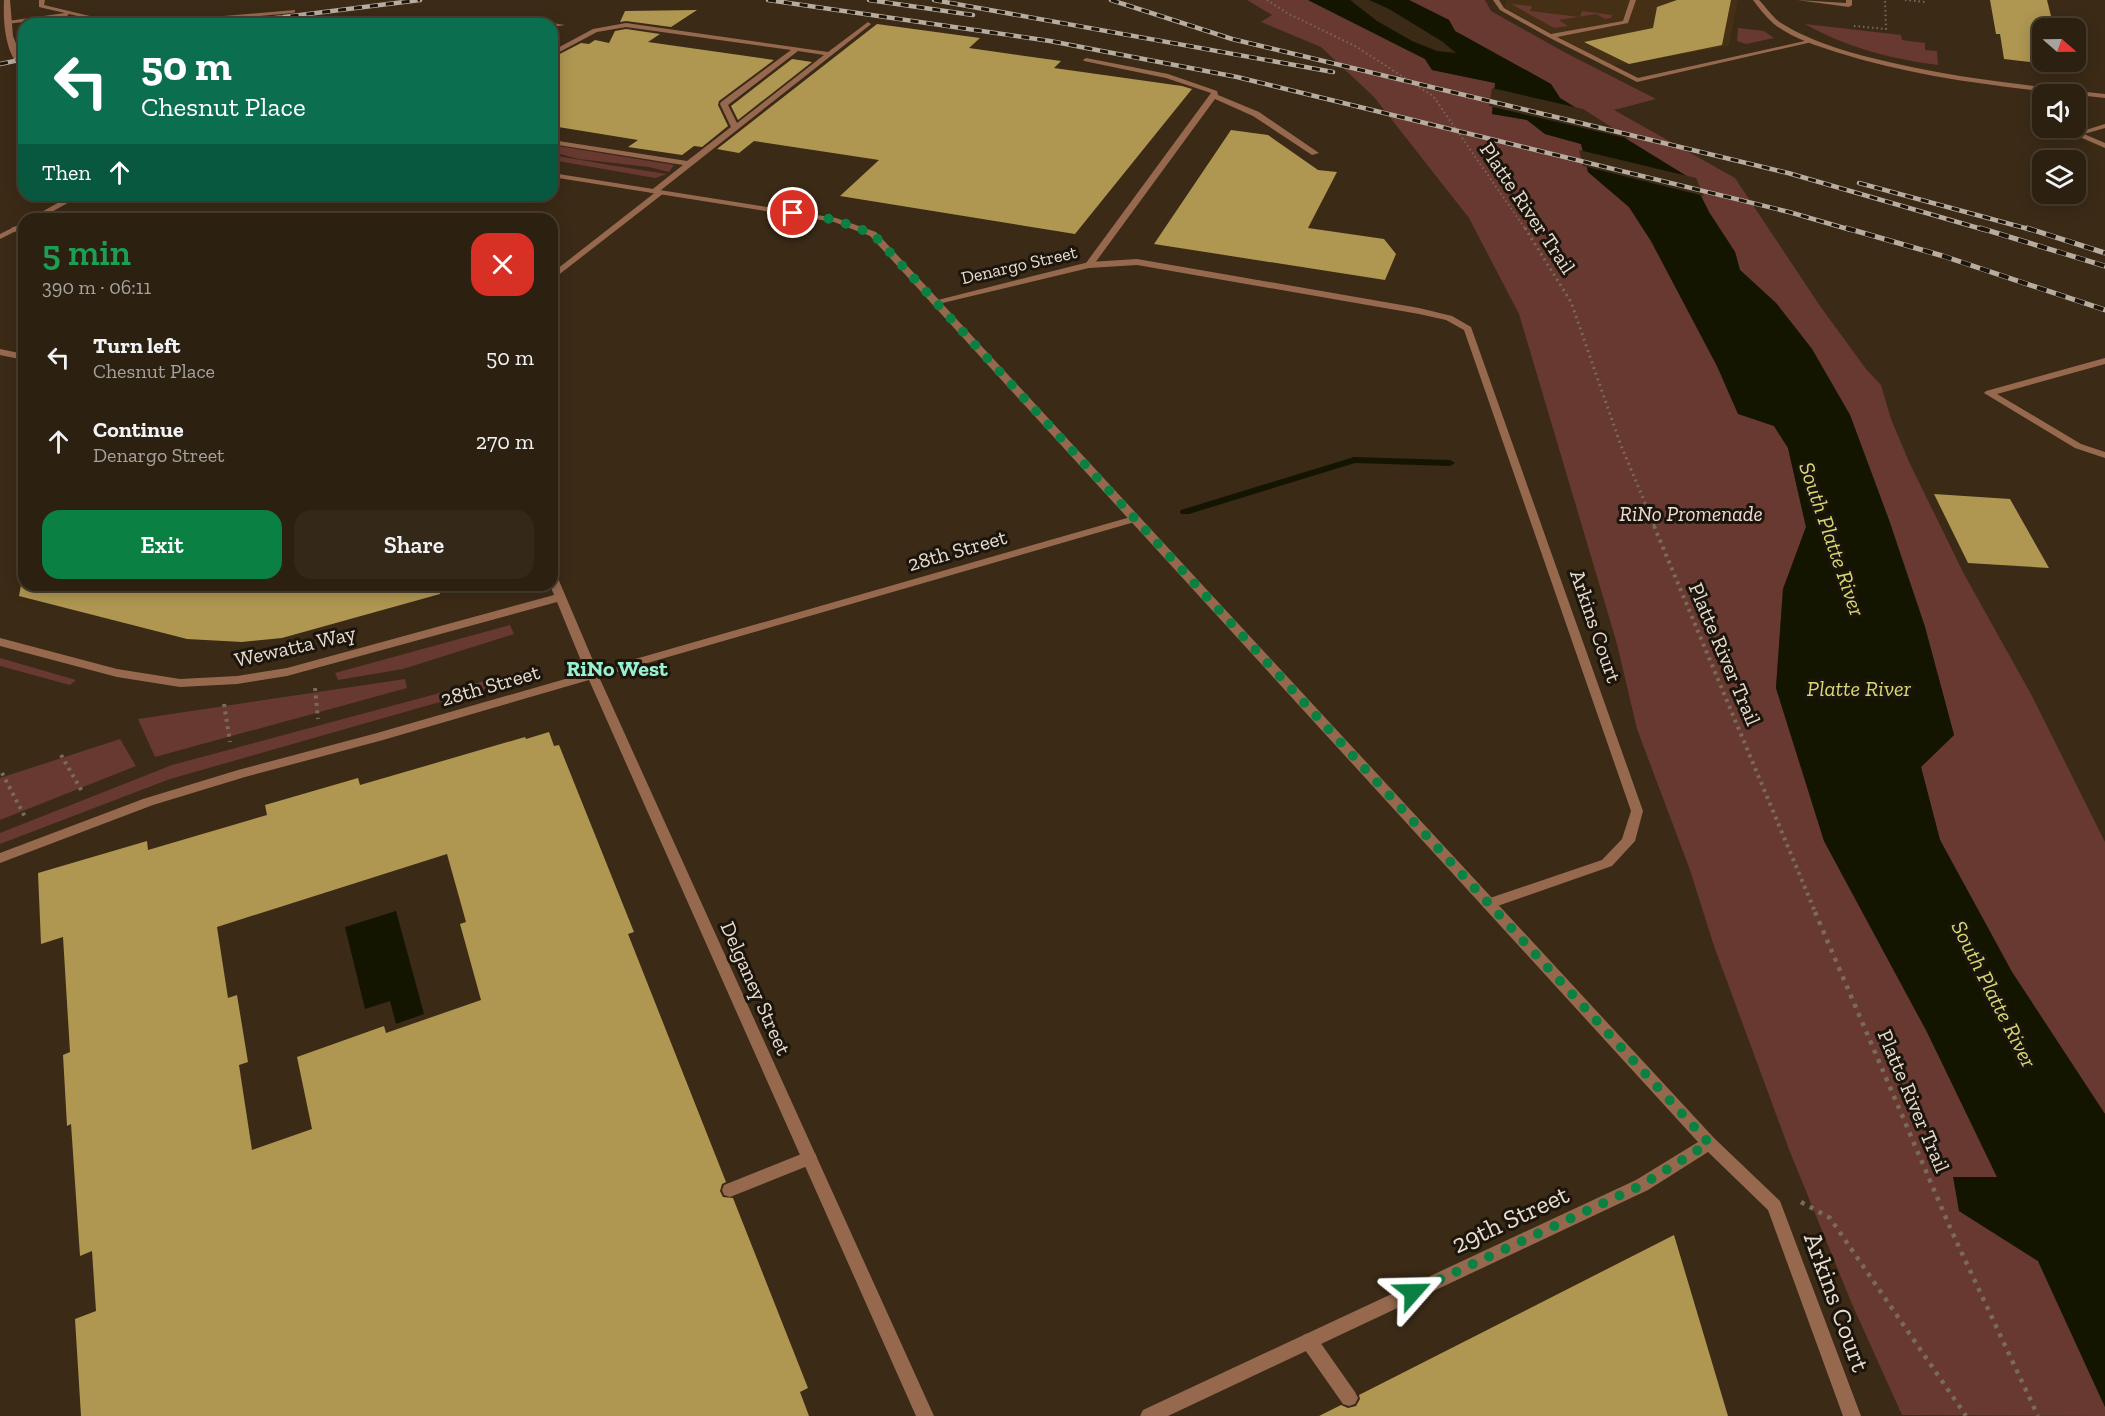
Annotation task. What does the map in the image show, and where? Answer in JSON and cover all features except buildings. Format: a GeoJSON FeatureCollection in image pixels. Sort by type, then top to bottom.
{"type":"FeatureCollection","features":[{"type":"Feature","properties":{"kind":"street"},"geometry":{"type":"LineString","coordinates":[[7,0],[5,17],[18,61]]}},
{"type":"Feature","properties":{"kind":"street"},"geometry":{"type":"LineString","coordinates":[[42,0],[41,6],[93,18]]}},
{"type":"Feature","properties":{"kind":"street"},"geometry":{"type":"LineString","coordinates":[[1496,0],[1502,9],[1637,80],[1809,42]]}},
{"type":"Feature","properties":{"kind":"street"},"geometry":{"type":"LineString","coordinates":[[1550,36],[1626,22],[1634,0]]}},
{"type":"Feature","properties":{"kind":"street"},"geometry":{"type":"LineString","coordinates":[[1756,0],[1758,6],[1777,23],[1809,42],[1885,65],[2105,96]]}},
{"type":"Feature","properties":{"kind":"street"},"geometry":{"type":"LineString","coordinates":[[1800,0],[1849,5],[1850,0]]}},
{"type":"Feature","properties":{"kind":"street"},"geometry":{"type":"LineString","coordinates":[[218,18],[293,11]]}},
{"type":"Feature","properties":{"kind":"street"},"geometry":{"type":"LineString","coordinates":[[5,17],[75,14]]}},
{"type":"Feature","properties":{"kind":"street"},"geometry":{"type":"LineString","coordinates":[[558,272],[735,127],[868,24]]}},
{"type":"Feature","properties":{"kind":"street"},"geometry":{"type":"LineString","coordinates":[[558,25],[562,25]]}},
{"type":"Feature","properties":{"kind":"street"},"geometry":{"type":"LineString","coordinates":[[558,51],[595,30],[626,26],[830,54]]}},
{"type":"Feature","properties":{"kind":"street"},"geometry":{"type":"LineString","coordinates":[[735,127],[724,104],[797,49]]}},
{"type":"Feature","properties":{"kind":"street"},"geometry":{"type":"LineString","coordinates":[[1086,60],[1162,74],[1215,92],[1089,265]]}},
{"type":"Feature","properties":{"kind":"street"},"geometry":{"type":"LineString","coordinates":[[1214,96],[1256,114],[1315,153]]}},
{"type":"Feature","properties":{"kind":"street"},"geometry":{"type":"LineString","coordinates":[[2105,126],[2077,134],[2105,146]]}},
{"type":"Feature","properties":{"kind":"street"},"geometry":{"type":"LineString","coordinates":[[558,142],[689,164]]}},
{"type":"Feature","properties":{"kind":"street"},"geometry":{"type":"LineString","coordinates":[[558,176],[836,220],[873,234],[1709,1143],[1774,1206]]}},
{"type":"Feature","properties":{"kind":"street"},"geometry":{"type":"LineString","coordinates":[[44,213],[67,201]]}},
{"type":"Feature","properties":{"kind":"street"},"geometry":{"type":"LineString","coordinates":[[0,237],[18,230]]}},
{"type":"Feature","properties":{"kind":"street","name":"Denargo Street"},"geometry":{"type":"LineString","coordinates":[[934,302],[1089,265],[1137,262],[1419,311]]}},
{"type":"Feature","properties":{"kind":"street","name":"Arkins Court"},"geometry":{"type":"LineString","coordinates":[[1419,311],[1449,318],[1468,329],[1638,811],[1628,841],[1607,863],[1489,904]]}},
{"type":"Feature","properties":{"kind":"street"},"geometry":{"type":"LineString","coordinates":[[0,352],[18,356]]}},
{"type":"Feature","properties":{"kind":"street"},"geometry":{"type":"LineString","coordinates":[[2105,361],[1989,393],[2078,446],[2105,455]]}},
{"type":"Feature","properties":{"kind":"street","name":"28th Street"},"geometry":{"type":"LineString","coordinates":[[0,858],[158,798],[592,676],[1134,519]]}},
{"type":"Feature","properties":{"kind":"street","name":"Delganey Street"},"geometry":{"type":"LineString","coordinates":[[558,590],[592,676],[925,1416]]}},
{"type":"Feature","properties":{"kind":"street","name":"Wewatta Way"},"geometry":{"type":"LineString","coordinates":[[0,642],[117,673],[180,683],[237,680],[287,672],[561,597]]}},
{"type":"Feature","properties":{"kind":"street","name":"29th Street"},"geometry":{"type":"LineString","coordinates":[[1149,1416],[1642,1185],[1709,1143]]}},
{"type":"Feature","properties":{"kind":"street"},"geometry":{"type":"LineString","coordinates":[[730,1190],[809,1158]]}},
{"type":"Feature","properties":{"kind":"street","name":"Arkins Court"},"geometry":{"type":"LineString","coordinates":[[1774,1206],[1852,1416]]}},
{"type":"Feature","properties":{"kind":"street"},"geometry":{"type":"LineString","coordinates":[[1309,1341],[1349,1398]]}},
{"type":"Feature","properties":{"kind":"path","name":"Platte River Trail"},"geometry":{"type":"LineString","coordinates":[[1267,0],[1355,46],[1432,96],[1507,200],[1571,302],[1620,443],[1812,905],[1952,1232],[2038,1416]]}},
{"type":"Feature","properties":{"kind":"path"},"geometry":{"type":"LineString","coordinates":[[1905,0],[1925,2]]}},
{"type":"Feature","properties":{"kind":"path"},"geometry":{"type":"LineString","coordinates":[[315,688],[318,719]]}},
{"type":"Feature","properties":{"kind":"path"},"geometry":{"type":"LineString","coordinates":[[224,701],[230,742]]}},
{"type":"Feature","properties":{"kind":"path"},"geometry":{"type":"LineString","coordinates":[[61,754],[83,794]]}},
{"type":"Feature","properties":{"kind":"path"},"geometry":{"type":"LineString","coordinates":[[2,773],[25,817]]}},
{"type":"Feature","properties":{"kind":"path"},"geometry":{"type":"LineString","coordinates":[[1774,1206],[1803,1202],[1830,1218],[1966,1416]]}},
{"type":"Feature","properties":{"kind":"shaded area"},"geometry":{"type":"Polygon","coordinates":[[[1507,0],[1738,0],[1729,46],[1611,66],[1504,7],[1507,0]]]}},
{"type":"Feature","properties":{"kind":"green space","name":"RiNo Promenade"},"geometry":{"type":"Polygon","coordinates":[[[1247,0],[1308,0],[1425,59],[1432,70],[1495,83],[1492,114],[1527,120],[1545,134],[1581,144],[1588,172],[1629,207],[1651,241],[1717,366],[1738,413],[1774,426],[1788,448],[1806,527],[1783,589],[1776,688],[1824,841],[1927,1032],[1997,1177],[1959,1211],[2038,1261],[2105,1407],[2105,1416],[1902,1415],[1852,1304],[1790,1152],[1714,946],[1690,870],[1637,729],[1617,644],[1519,314],[1469,218],[1374,97],[1321,47],[1261,22],[1272,15],[1247,0]]]}},
{"type":"Feature","properties":{"kind":"green space"},"geometry":{"type":"Polygon","coordinates":[[[1409,0],[1485,0],[1491,11],[1564,52],[1656,99],[1614,110],[1735,178],[1820,306],[1866,369],[1881,385],[1891,419],[1910,464],[1964,574],[2032,696],[2105,842],[2105,1114],[2012,972],[1940,840],[1921,767],[1954,735],[1925,627],[1889,520],[1850,415],[1812,349],[1776,303],[1740,270],[1735,252],[1709,212],[1693,180],[1560,98],[1551,84],[1455,31],[1449,20],[1409,0]]]}},
{"type":"Feature","properties":{"kind":"green space"},"geometry":{"type":"Polygon","coordinates":[[[1511,4],[1532,6],[1530,11],[1579,17],[1559,20],[1568,26],[1554,28],[1511,4]]]}},
{"type":"Feature","properties":{"kind":"green space"},"geometry":{"type":"Polygon","coordinates":[[[1582,11],[1612,15],[1611,18],[1605,19],[1596,14],[1580,17],[1582,11]]]}},
{"type":"Feature","properties":{"kind":"green space"},"geometry":{"type":"Polygon","coordinates":[[[1805,24],[1901,35],[1902,40],[1925,43],[1925,50],[1937,51],[1938,65],[1869,51],[1805,24]]]}},
{"type":"Feature","properties":{"kind":"green space"},"geometry":{"type":"Polygon","coordinates":[[[1738,28],[1764,31],[1774,38],[1746,44],[1737,41],[1738,28]]]}},
{"type":"Feature","properties":{"kind":"green space"},"geometry":{"type":"Polygon","coordinates":[[[558,146],[674,165],[669,172],[649,167],[579,159],[558,154],[558,146]]]}},
{"type":"Feature","properties":{"kind":"green space"},"geometry":{"type":"Polygon","coordinates":[[[558,156],[667,174],[655,178],[558,161],[558,156]]]}},
{"type":"Feature","properties":{"kind":"green space"},"geometry":{"type":"Polygon","coordinates":[[[510,625],[514,634],[403,669],[338,680],[335,673],[510,625]]]}},
{"type":"Feature","properties":{"kind":"green space"},"geometry":{"type":"Polygon","coordinates":[[[0,658],[76,680],[70,685],[0,666],[0,658]]]}},
{"type":"Feature","properties":{"kind":"green space"},"geometry":{"type":"Polygon","coordinates":[[[529,669],[531,676],[170,779],[0,844],[0,833],[172,765],[529,669]]]}},
{"type":"Feature","properties":{"kind":"green space"},"geometry":{"type":"Polygon","coordinates":[[[405,679],[407,688],[155,757],[138,719],[405,679]]]}},
{"type":"Feature","properties":{"kind":"green space"},"geometry":{"type":"Polygon","coordinates":[[[120,739],[136,766],[0,820],[0,778],[120,739]]]}},
{"type":"Feature","properties":{"kind":"water","name":"Platte River"},"geometry":{"type":"Polygon","coordinates":[[[1308,0],[1350,0],[1377,21],[1412,41],[1437,51],[1456,53],[1443,42],[1389,9],[1369,0],[1409,0],[1449,20],[1455,31],[1551,84],[1560,98],[1693,180],[1709,212],[1735,252],[1740,270],[1776,303],[1812,349],[1850,415],[1925,627],[1954,735],[1921,767],[1940,840],[2012,972],[2105,1114],[2105,1407],[2038,1261],[1959,1211],[1953,1177],[1997,1177],[1927,1032],[1824,841],[1776,688],[1783,589],[1806,527],[1788,448],[1774,426],[1738,414],[1717,366],[1651,241],[1629,207],[1588,172],[1581,144],[1545,134],[1527,120],[1492,114],[1495,83],[1432,70],[1425,59],[1308,0]]]}},
{"type":"Feature","properties":{"kind":"water"},"geometry":{"type":"Polygon","coordinates":[[[396,911],[424,1014],[396,1024],[390,1001],[365,1009],[345,927],[396,911]]]}},
{"type":"Feature","properties":{"kind":"pier"},"geometry":{"type":"Polygon","coordinates":[[[1492,88],[1583,109],[1630,139],[1489,106],[1492,88]]]}},
{"type":"Feature","properties":{"kind":"pier"},"geometry":{"type":"Polygon","coordinates":[[[1579,150],[1696,178],[1704,196],[1583,166],[1579,150]]]}},
{"type":"Feature","properties":{"kind":"waterway"},"geometry":{"type":"LineString","coordinates":[[1185,512],[1354,460],[1450,463]]}},
{"type":"Feature","properties":{"kind":"railway"},"geometry":{"type":"LineString","coordinates":[[275,18],[420,0]]}},
{"type":"Feature","properties":{"kind":"railway"},"geometry":{"type":"LineString","coordinates":[[768,0],[1050,41],[1237,77],[1789,212],[1851,230]]}},
{"type":"Feature","properties":{"kind":"railway"},"geometry":{"type":"LineString","coordinates":[[869,0],[973,15]]}},
{"type":"Feature","properties":{"kind":"railway"},"geometry":{"type":"LineString","coordinates":[[934,0],[1333,72]]}},
{"type":"Feature","properties":{"kind":"railway"},"geometry":{"type":"LineString","coordinates":[[1111,0],[1232,39],[1788,173],[1985,230]]}},
{"type":"Feature","properties":{"kind":"railway"},"geometry":{"type":"LineString","coordinates":[[0,64],[18,60]]}},
{"type":"Feature","properties":{"kind":"railway"},"geometry":{"type":"LineString","coordinates":[[1859,183],[2032,230]]}},
{"type":"Feature","properties":{"kind":"railway"},"geometry":{"type":"LineString","coordinates":[[1846,228],[1943,256],[2105,310]]}},
{"type":"Feature","properties":{"kind":"railway"},"geometry":{"type":"LineString","coordinates":[[1980,228],[2105,266]]}},
{"type":"Feature","properties":{"kind":"railway"},"geometry":{"type":"LineString","coordinates":[[2027,228],[2105,253]]}},
{"type":"Feature","properties":{"kind":"district","name":"RiNo West"},"geometry":{"type":"Point","coordinates":[617,668]}},
{"type":"Feature","properties":{"kind":"route"},"geometry":{"type":"LineString","coordinates":[[793,213],[836,220],[873,234],[920,283],[964,336],[1709,1143],[1642,1185],[1413,1292]]}},
{"type":"Feature","properties":{"kind":"water label","name":"South Platte River"},"geometry":{"type":"Point","coordinates":[1832,539]}},
{"type":"Feature","properties":{"kind":"water label","name":"South Platte River"},"geometry":{"type":"Point","coordinates":[1994,994]}}]}
